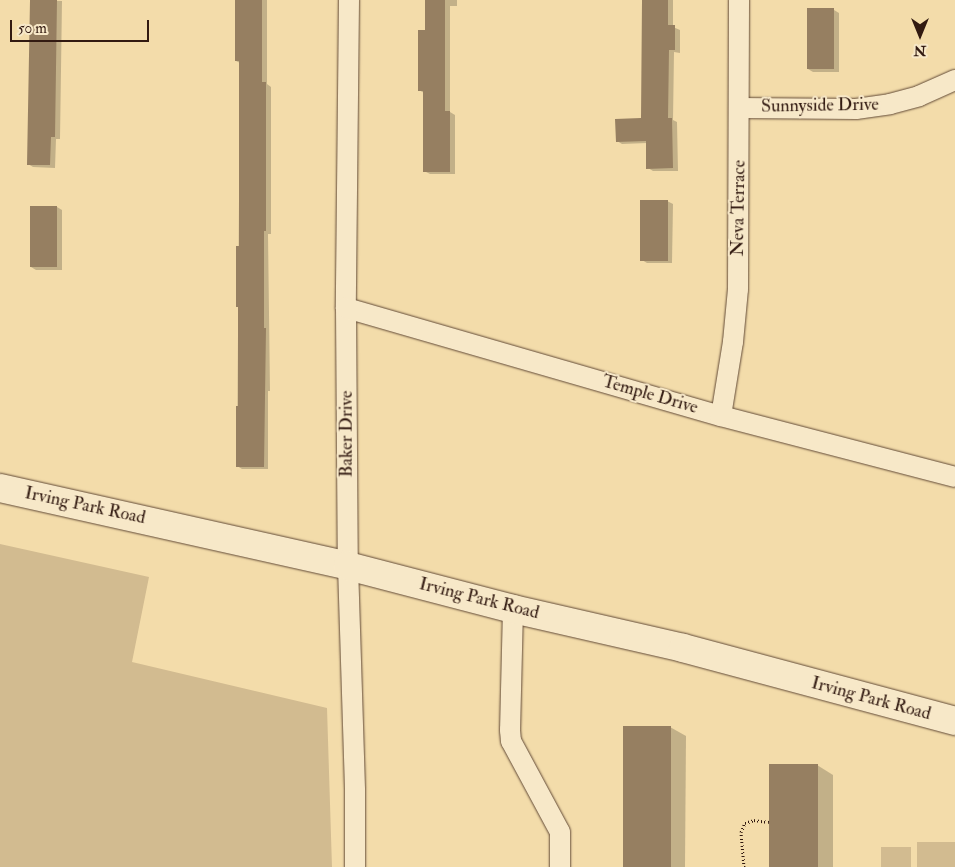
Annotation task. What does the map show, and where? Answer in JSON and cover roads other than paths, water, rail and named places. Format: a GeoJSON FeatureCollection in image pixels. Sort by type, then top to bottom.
{"type":"FeatureCollection","features":[{"type":"Feature","properties":{"kind":"main road","name":"Irving Park Road"},"geometry":{"type":"LineString","coordinates":[[0,488],[348,566],[513,609],[683,648],[955,721]]}},
{"type":"Feature","properties":{"kind":"street","name":"Baker Drive"},"geometry":{"type":"LineString","coordinates":[[349,0],[346,308],[348,566],[355,790],[355,867]]}},
{"type":"Feature","properties":{"kind":"street","name":"Neva Terrace"},"geometry":{"type":"LineString","coordinates":[[721,416],[733,342],[738,288],[739,0]]}},
{"type":"Feature","properties":{"kind":"street","name":"Sunnyside Drive"},"geometry":{"type":"LineString","coordinates":[[740,108],[856,109],[890,104],[919,96],[955,80]]}},
{"type":"Feature","properties":{"kind":"street","name":"Temple Drive"},"geometry":{"type":"LineString","coordinates":[[346,308],[721,416],[955,477]]}},
{"type":"Feature","properties":{"kind":"street"},"geometry":{"type":"LineString","coordinates":[[513,609],[511,742],[560,832],[560,867]]}}]}
